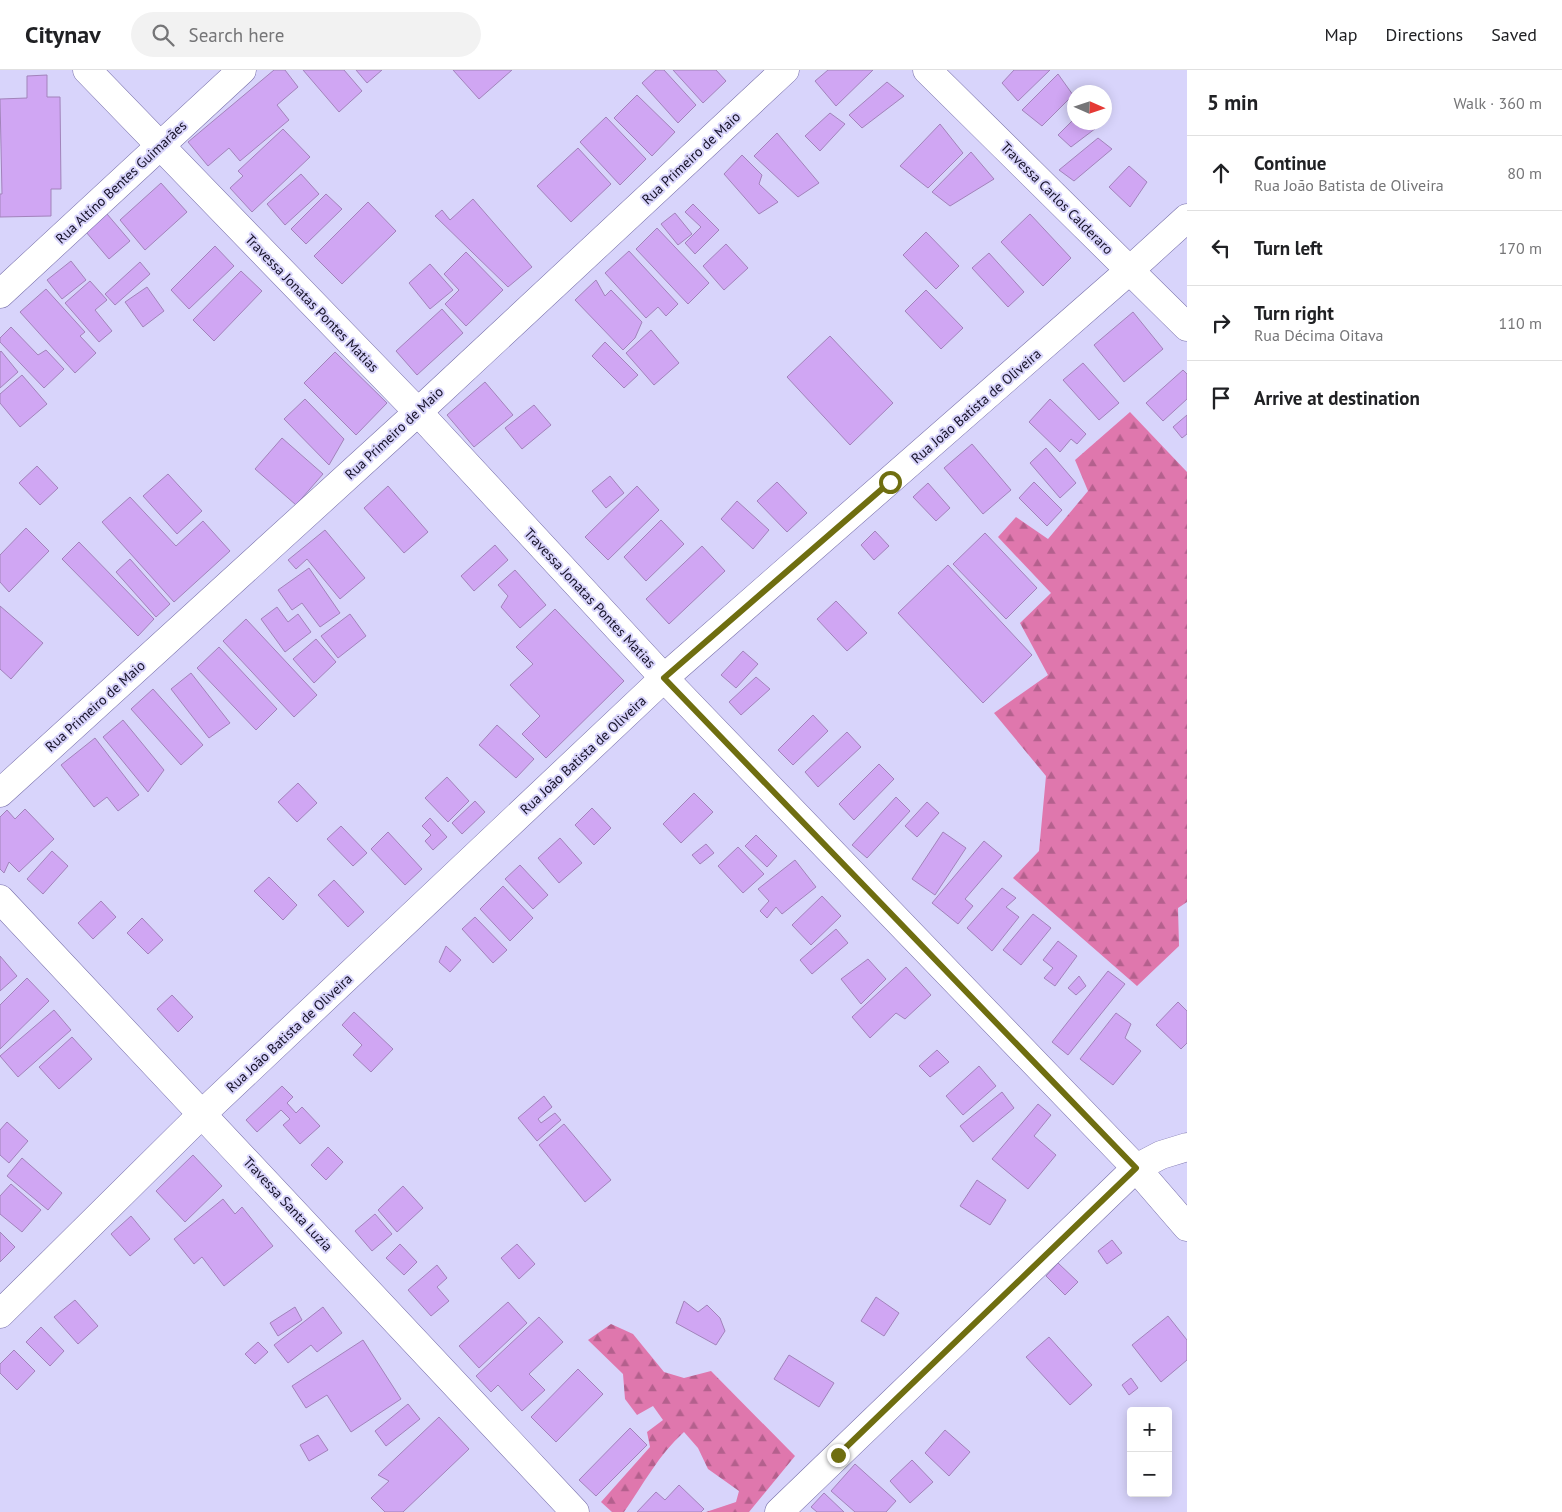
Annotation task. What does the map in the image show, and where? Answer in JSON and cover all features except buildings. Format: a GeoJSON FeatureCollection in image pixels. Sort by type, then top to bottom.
{"type":"FeatureCollection","features":[{"type":"Feature","properties":{"kind":"street","name":"Travessa Jonatas Pontes Matias"},"geometry":{"type":"LineString","coordinates":[[87,70],[418,412],[664,678],[1136,1168]]}},
{"type":"Feature","properties":{"kind":"street","name":"Rua Altíno Bentes Guimarães"},"geometry":{"type":"LineString","coordinates":[[0,294],[242,70]]}},
{"type":"Feature","properties":{"kind":"street","name":"Rua Primeiro de Maio"},"geometry":{"type":"LineString","coordinates":[[0,793],[418,412],[785,70]]}},
{"type":"Feature","properties":{"kind":"street","name":"Travessa Carlos Calderaro"},"geometry":{"type":"LineString","coordinates":[[927,70],[1187,327]]}},
{"type":"Feature","properties":{"kind":"street","name":"Rua João Batista de Oliveira"},"geometry":{"type":"LineString","coordinates":[[0,1314],[203,1113],[664,678],[1187,218]]}},
{"type":"Feature","properties":{"kind":"street","name":"Travessa Santa Luzia"},"geometry":{"type":"LineString","coordinates":[[0,898],[575,1512]]}},
{"type":"Feature","properties":{"kind":"street"},"geometry":{"type":"LineString","coordinates":[[779,1512],[1136,1168],[1161,1155],[1187,1147]]}},
{"type":"Feature","properties":{"kind":"street"},"geometry":{"type":"LineString","coordinates":[[1136,1168],[1187,1227]]}},
{"type":"Feature","properties":{"kind":"green space"},"geometry":{"type":"Polygon","coordinates":[[[1130,412],[1187,472],[1187,902],[1178,908],[1179,946],[1137,986],[1013,878],[1039,851],[1046,776],[994,713],[1048,675],[1020,623],[1051,593],[998,537],[1016,517],[1048,539],[1088,491],[1075,460],[1130,412]]]}},
{"type":"Feature","properties":{"kind":"green space"},"geometry":{"type":"Polygon","coordinates":[[[611,1324],[633,1334],[664,1372],[684,1378],[711,1371],[795,1456],[749,1512],[706,1512],[736,1502],[739,1491],[708,1469],[698,1448],[684,1432],[659,1460],[624,1512],[612,1512],[601,1502],[650,1447],[647,1432],[663,1420],[653,1406],[637,1415],[625,1399],[623,1374],[588,1340],[611,1324]]]}},
{"type":"Feature","properties":{"kind":"route"},"geometry":{"type":"LineString","coordinates":[[838,1455],[1136,1168],[664,678],[890,482]]}}]}
